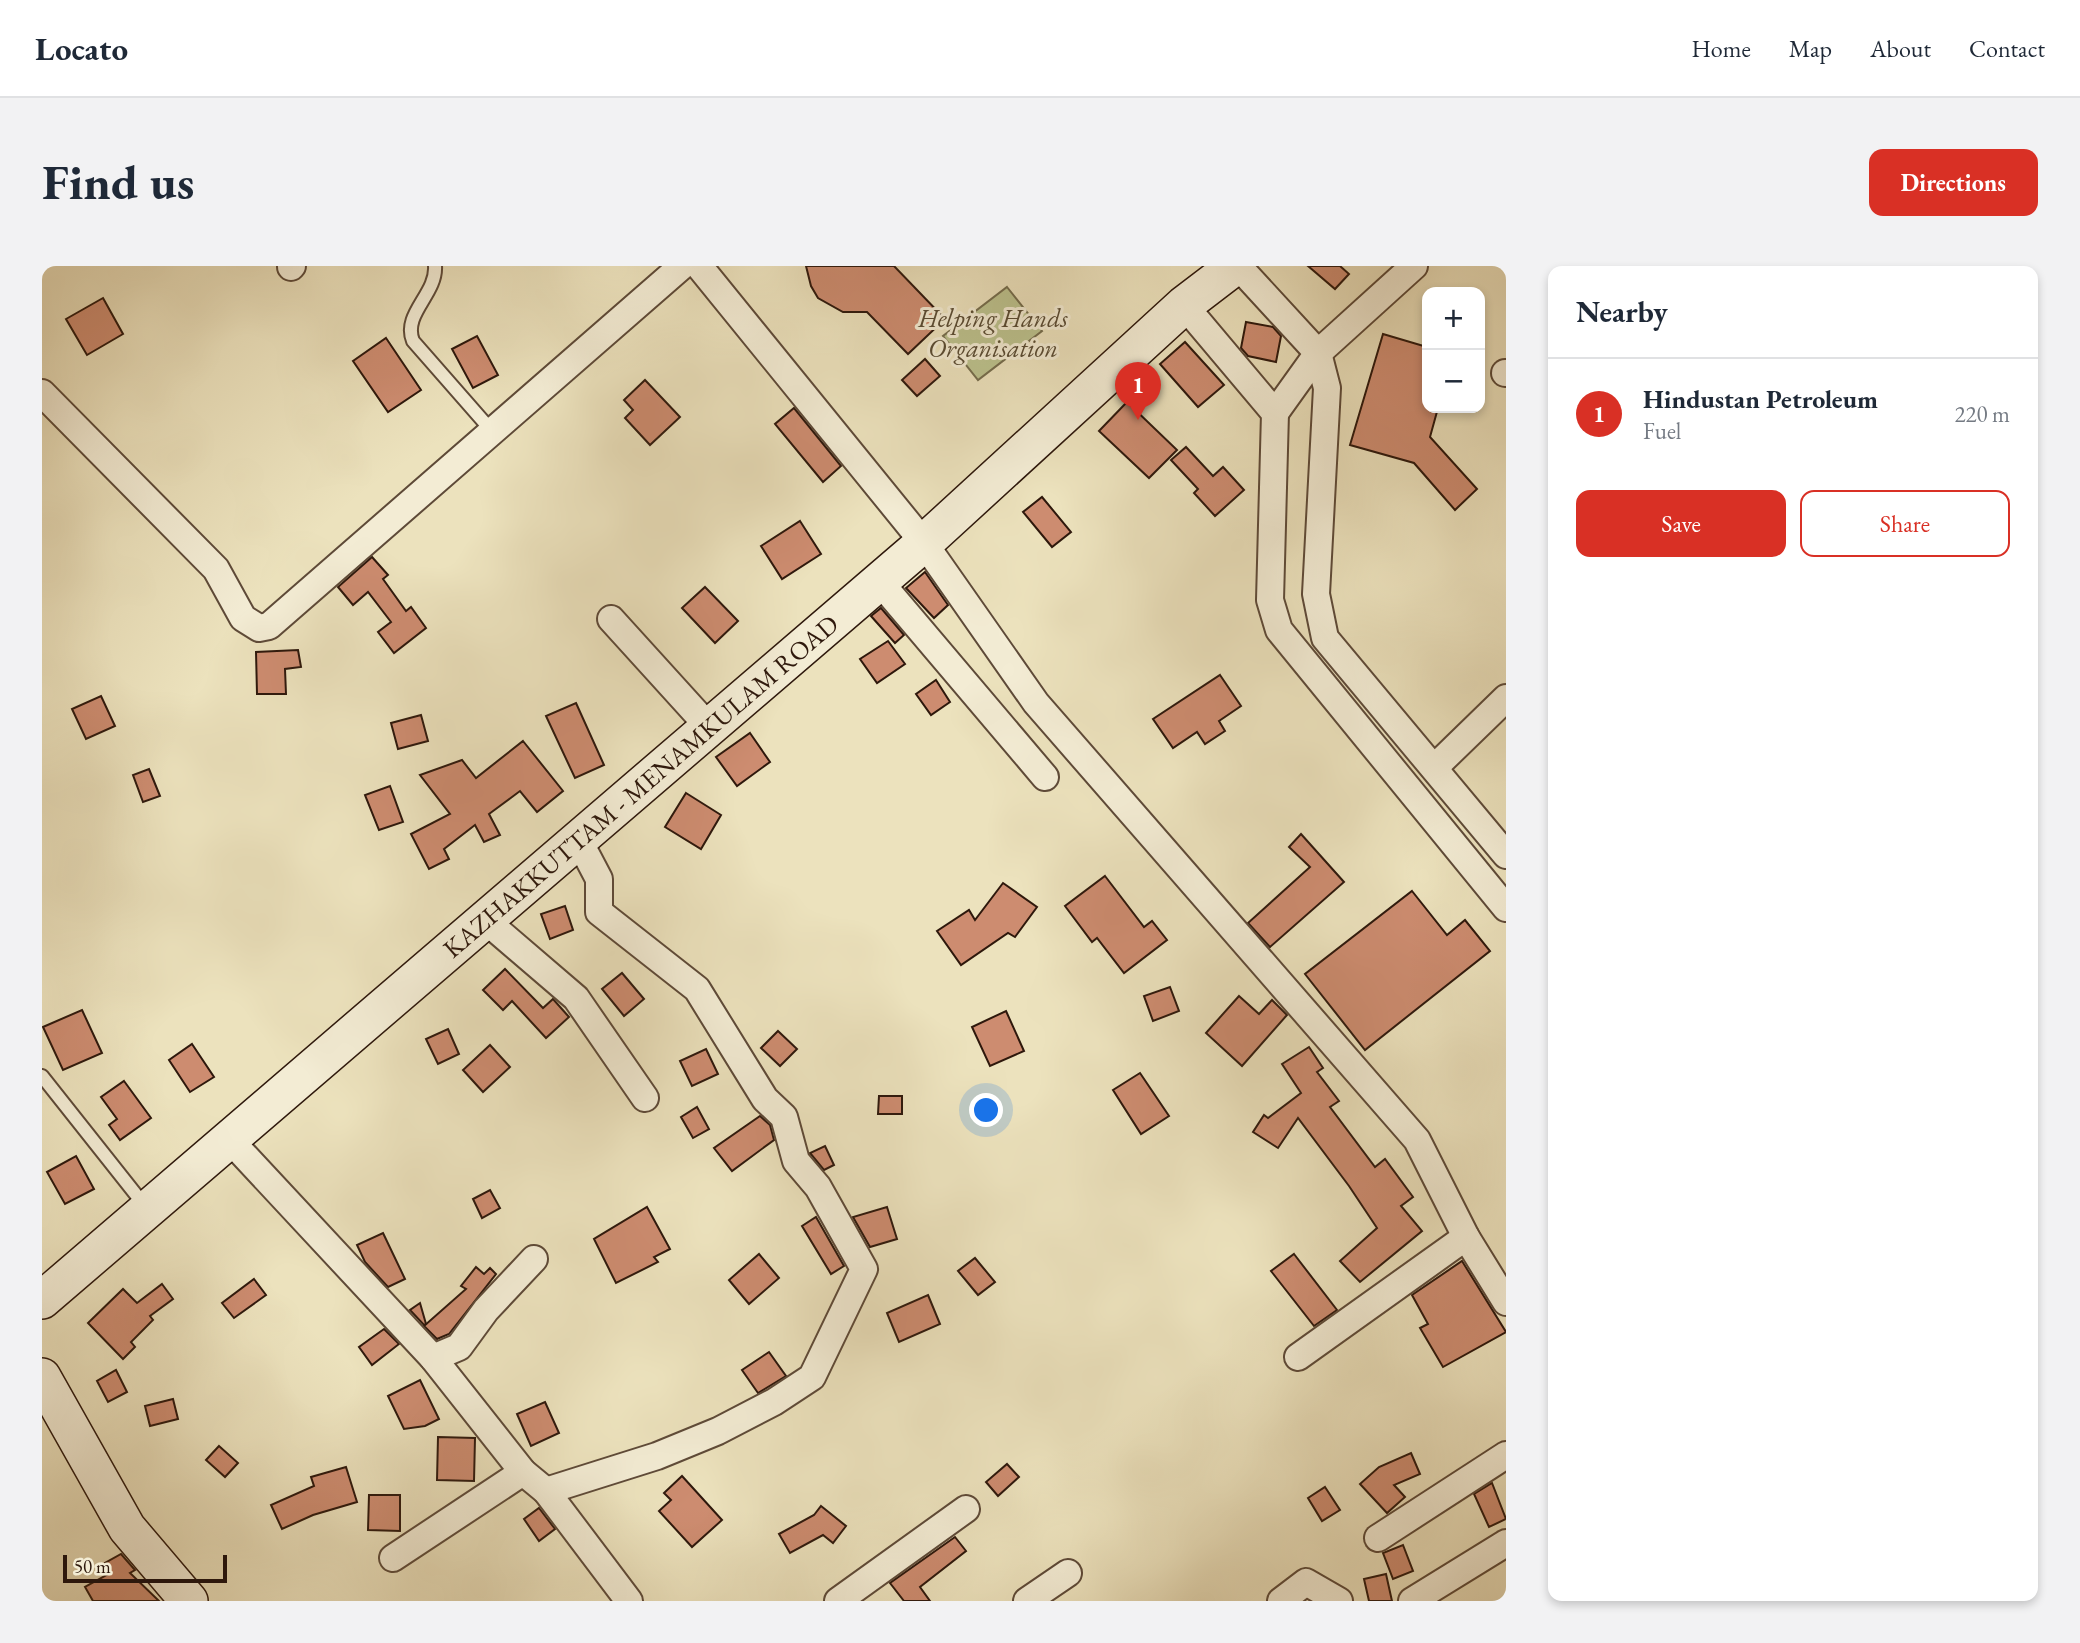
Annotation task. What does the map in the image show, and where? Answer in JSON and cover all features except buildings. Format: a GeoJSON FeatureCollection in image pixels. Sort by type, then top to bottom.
{"type":"FeatureCollection","features":[{"type":"Feature","properties":{"kind":"main road","name":"KAZHAKKUTTAM - MENAMKULAM ROAD"},"geometry":{"type":"LineString","coordinates":[[42,1300],[924,543],[1184,305],[1237,266]]}},
{"type":"Feature","properties":{"kind":"main road"},"geometry":{"type":"LineString","coordinates":[[42,1377],[127,1528],[189,1601]]}},
{"type":"Feature","properties":{"kind":"street"},"geometry":{"type":"LineString","coordinates":[[42,393],[216,569],[243,618],[259,628],[269,626],[280,619],[491,430],[682,266]]}},
{"type":"Feature","properties":{"kind":"street"},"geometry":{"type":"LineString","coordinates":[[699,266],[924,543],[1036,703],[1417,1140],[1466,1237],[1506,1302]]}},
{"type":"Feature","properties":{"kind":"street"},"geometry":{"type":"LineString","coordinates":[[1237,266],[1318,353],[1327,388],[1316,594],[1325,638],[1506,855]]}},
{"type":"Feature","properties":{"kind":"street"},"geometry":{"type":"LineString","coordinates":[[1414,266],[1318,353],[1275,413],[1270,600],[1279,630],[1506,908]]}},
{"type":"Feature","properties":{"kind":"street"},"geometry":{"type":"LineString","coordinates":[[1184,305],[1275,413]]}},
{"type":"Feature","properties":{"kind":"street"},"geometry":{"type":"LineString","coordinates":[[879,582],[1045,777]]}},
{"type":"Feature","properties":{"kind":"street"},"geometry":{"type":"LineString","coordinates":[[611,619],[709,727]]}},
{"type":"Feature","properties":{"kind":"street"},"geometry":{"type":"LineString","coordinates":[[1434,768],[1506,698]]}},
{"type":"Feature","properties":{"kind":"street"},"geometry":{"type":"LineString","coordinates":[[1456,849],[1482,825]]}},
{"type":"Feature","properties":{"kind":"street"},"geometry":{"type":"LineString","coordinates":[[546,1490],[657,1456],[718,1431],[774,1402],[813,1377],[864,1269],[818,1187],[796,1161],[783,1117],[765,1099],[697,989],[599,912],[599,878],[579,839]]}},
{"type":"Feature","properties":{"kind":"street"},"geometry":{"type":"LineString","coordinates":[[485,920],[576,998],[645,1098]]}},
{"type":"Feature","properties":{"kind":"street"},"geometry":{"type":"LineString","coordinates":[[229,1139],[433,1359],[523,1472],[546,1490],[629,1601]]}},
{"type":"Feature","properties":{"kind":"street"},"geometry":{"type":"LineString","coordinates":[[1298,1357],[1466,1237]]}},
{"type":"Feature","properties":{"kind":"street"},"geometry":{"type":"LineString","coordinates":[[433,1359],[459,1347],[486,1310],[534,1259]]}},
{"type":"Feature","properties":{"kind":"street"},"geometry":{"type":"LineString","coordinates":[[1378,1538],[1506,1455]]}},
{"type":"Feature","properties":{"kind":"street"},"geometry":{"type":"LineString","coordinates":[[393,1558],[523,1472]]}},
{"type":"Feature","properties":{"kind":"street"},"geometry":{"type":"LineString","coordinates":[[838,1601],[965,1509]]}},
{"type":"Feature","properties":{"kind":"street"},"geometry":{"type":"LineString","coordinates":[[1412,1601],[1506,1543]]}},
{"type":"Feature","properties":{"kind":"street"},"geometry":{"type":"LineString","coordinates":[[1027,1601],[1068,1573]]}},
{"type":"Feature","properties":{"kind":"street"},"geometry":{"type":"LineString","coordinates":[[1281,1601],[1306,1582],[1339,1601]]}},
{"type":"Feature","properties":{"kind":"lane"},"geometry":{"type":"LineString","coordinates":[[435,266],[432,285],[411,324],[410,333],[491,430]]}},
{"type":"Feature","properties":{"kind":"lane"},"geometry":{"type":"LineString","coordinates":[[42,1076],[147,1209]]}},
{"type":"Feature","properties":{"kind":"green space","name":"Helping Hands Organisation"},"geometry":{"type":"Polygon","coordinates":[[[1007,287],[1042,331],[978,380],[943,336],[1007,287]]]}},
{"type":"Feature","properties":{"kind":"place","name":"Hindustan Petroleum"},"geometry":{"type":"Point","coordinates":[1138,420]}}]}
